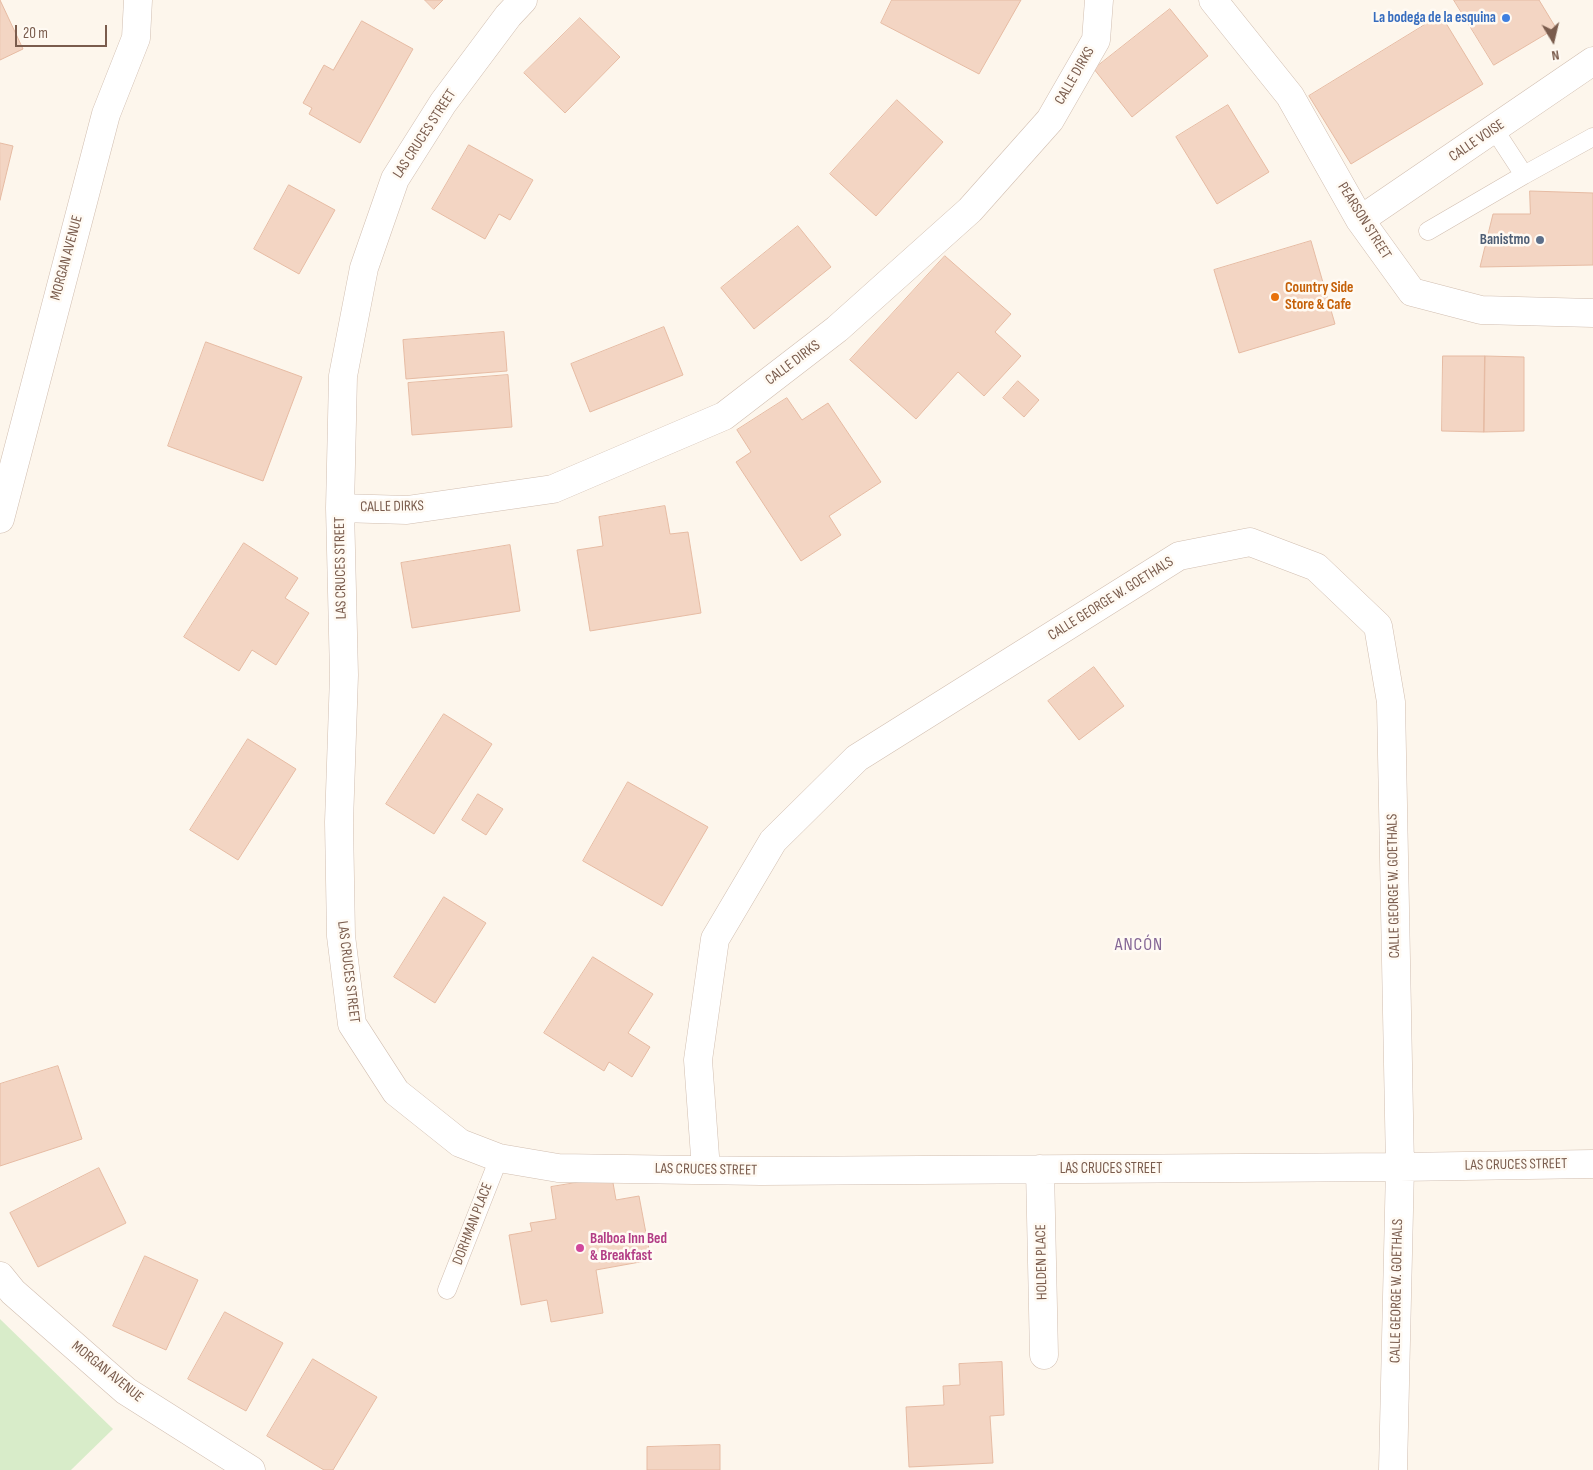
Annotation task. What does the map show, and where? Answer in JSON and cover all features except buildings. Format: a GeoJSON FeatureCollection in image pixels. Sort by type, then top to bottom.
{"type":"FeatureCollection","features":[{"type":"Feature","properties":{"kind":"street","name":"MORGAN AVENUE"},"geometry":{"type":"LineString","coordinates":[[0,519],[106,114],[136,38],[138,0]]}},
{"type":"Feature","properties":{"kind":"street","name":"LAS CRUCES STREET"},"geometry":{"type":"LineString","coordinates":[[523,0],[508,16],[443,104],[394,180],[364,268],[343,376],[340,508],[344,675],[339,822],[341,927],[352,1024],[396,1092],[460,1143],[499,1158],[558,1168],[706,1170],[1040,1169],[1593,1164]]}},
{"type":"Feature","properties":{"kind":"street","name":"CALLE DIRKS"},"geometry":{"type":"LineString","coordinates":[[340,508],[407,510],[553,489],[724,416],[837,329],[970,210],[1050,120],[1096,40],[1099,0]]}},
{"type":"Feature","properties":{"kind":"street","name":"PEARSON STREET"},"geometry":{"type":"LineString","coordinates":[[1213,0],[1290,96],[1360,220],[1412,292],[1481,310],[1593,313]]}},
{"type":"Feature","properties":{"kind":"street","name":"CALLE VOISE"},"geometry":{"type":"LineString","coordinates":[[1360,220],[1593,61]]}},
{"type":"Feature","properties":{"kind":"street","name":"CALLE GEORGE W. GOETHALS"},"geometry":{"type":"LineString","coordinates":[[706,1170],[698,1060],[715,939],[773,841],[857,758],[1179,556],[1250,542],[1316,567],[1378,626],[1391,702],[1400,1167],[1393,1470]]}},
{"type":"Feature","properties":{"kind":"street","name":"HOLDEN PLACE"},"geometry":{"type":"LineString","coordinates":[[1040,1169],[1044,1355]]}},
{"type":"Feature","properties":{"kind":"street","name":"MORGAN AVENUE"},"geometry":{"type":"LineString","coordinates":[[0,1276],[13,1292],[126,1391],[251,1470]]}},
{"type":"Feature","properties":{"kind":"lane"},"geometry":{"type":"LineString","coordinates":[[1494,129],[1524,174]]}},
{"type":"Feature","properties":{"kind":"lane"},"geometry":{"type":"LineString","coordinates":[[1428,230],[1524,174],[1593,137]]}},
{"type":"Feature","properties":{"kind":"lane","name":"DORHMAN PLACE"},"geometry":{"type":"LineString","coordinates":[[447,1290],[499,1158]]}},
{"type":"Feature","properties":{"kind":"green space"},"geometry":{"type":"Polygon","coordinates":[[[0,1319],[113,1429],[71,1470],[0,1470],[0,1319]]]}},
{"type":"Feature","properties":{"kind":"place","name":"La bodega de la esquina"},"geometry":{"type":"Point","coordinates":[1506,18]}},
{"type":"Feature","properties":{"kind":"place","name":"Banistmo"},"geometry":{"type":"Point","coordinates":[1540,240]}},
{"type":"Feature","properties":{"kind":"place","name":"Country Side Store & Cafe"},"geometry":{"type":"Point","coordinates":[1275,297]}},
{"type":"Feature","properties":{"kind":"place","name":"Balboa Inn Bed & Breakfast"},"geometry":{"type":"Point","coordinates":[580,1248]}},
{"type":"Feature","properties":{"kind":"district","name":"ANCÓN"},"geometry":{"type":"Point","coordinates":[1139,945]}}]}
